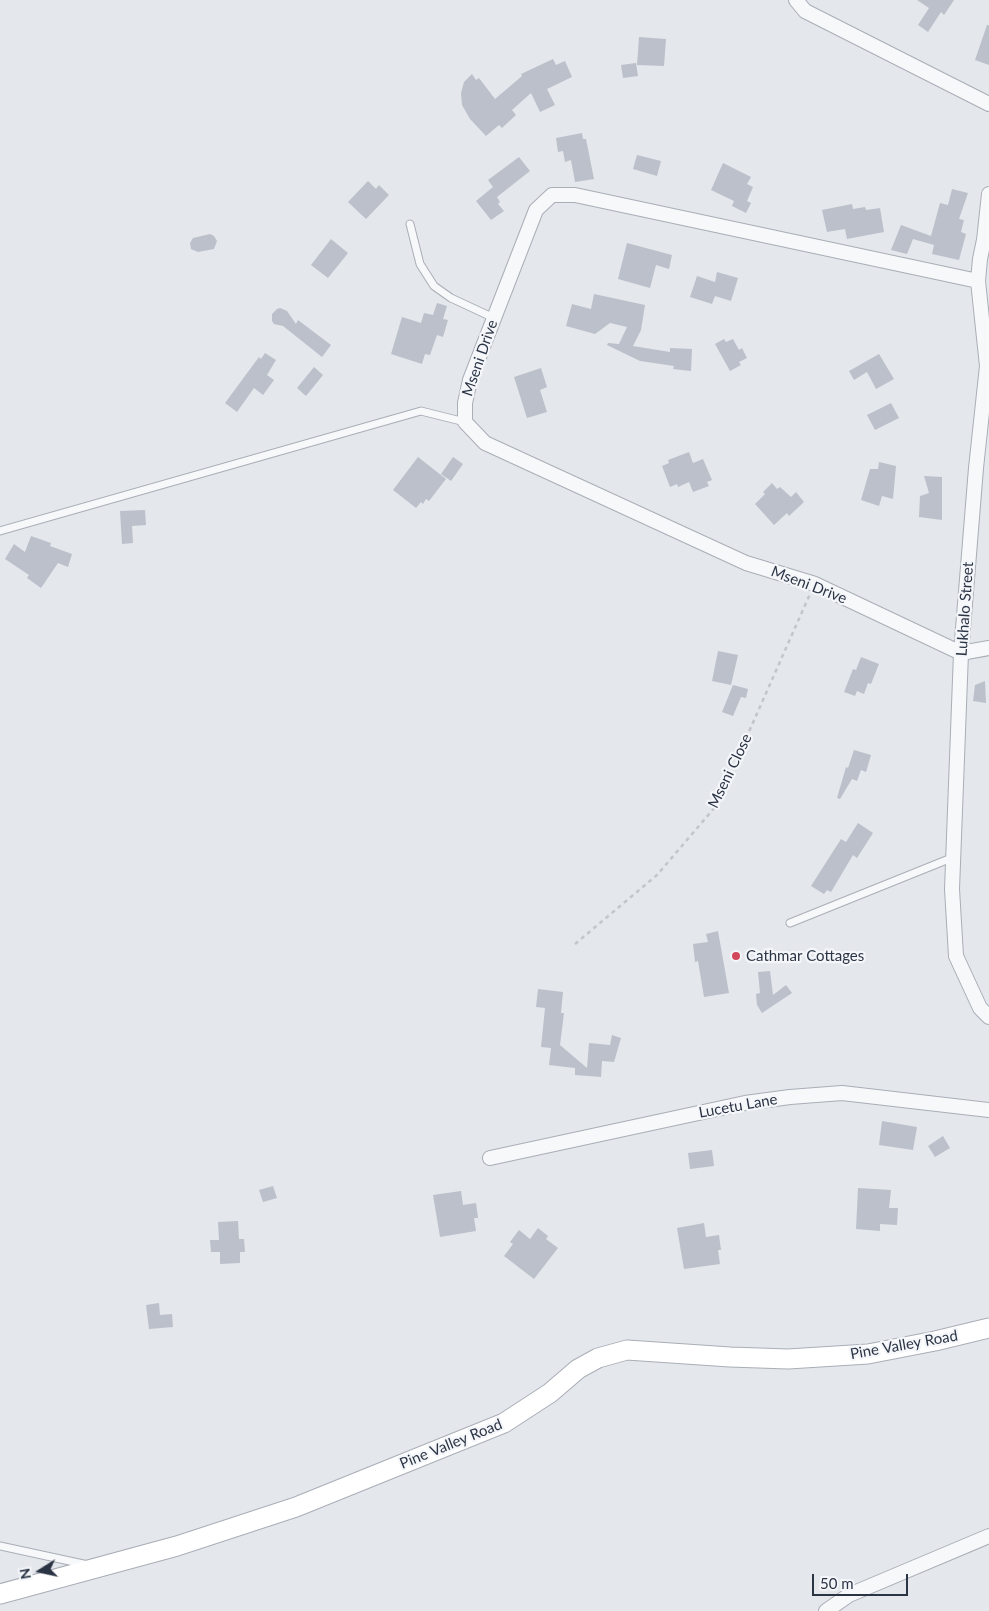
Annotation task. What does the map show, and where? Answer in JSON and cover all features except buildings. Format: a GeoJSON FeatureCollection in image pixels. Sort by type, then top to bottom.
{"type":"FeatureCollection","features":[{"type":"Feature","properties":{"kind":"main road","name":"Pine Valley Road"},"geometry":{"type":"LineString","coordinates":[[0,1594],[178,1546],[296,1507],[504,1423],[550,1393],[578,1369],[598,1358],[627,1350],[788,1359],[868,1354],[935,1342],[989,1328]]}},
{"type":"Feature","properties":{"kind":"street"},"geometry":{"type":"LineString","coordinates":[[796,0],[806,11],[989,104]]}},
{"type":"Feature","properties":{"kind":"street","name":"Lukhalo Street"},"geometry":{"type":"LineString","coordinates":[[989,194],[978,281],[987,366],[976,468],[961,653],[952,889],[956,956],[980,1008],[989,1017]]}},
{"type":"Feature","properties":{"kind":"street","name":"Mseni Drive"},"geometry":{"type":"LineString","coordinates":[[961,653],[815,584],[746,563],[485,443],[465,422],[465,403],[470,380],[536,210],[552,195],[575,195],[978,281]]}},
{"type":"Feature","properties":{"kind":"street"},"geometry":{"type":"LineString","coordinates":[[961,653],[989,648]]}},
{"type":"Feature","properties":{"kind":"street","name":"Lucetu Lane"},"geometry":{"type":"LineString","coordinates":[[490,1158],[744,1103],[790,1097],[842,1093],[989,1110]]}},
{"type":"Feature","properties":{"kind":"street"},"geometry":{"type":"LineString","coordinates":[[826,1611],[849,1595],[989,1536]]}},
{"type":"Feature","properties":{"kind":"lane"},"geometry":{"type":"LineString","coordinates":[[410,224],[420,264],[434,286],[451,298],[494,318]]}},
{"type":"Feature","properties":{"kind":"lane"},"geometry":{"type":"LineString","coordinates":[[0,531],[421,411],[465,422]]}},
{"type":"Feature","properties":{"kind":"lane"},"geometry":{"type":"LineString","coordinates":[[790,923],[954,857]]}},
{"type":"Feature","properties":{"kind":"lane"},"geometry":{"type":"LineString","coordinates":[[0,1546],[100,1568]]}},
{"type":"Feature","properties":{"kind":"path","name":"Mseni Close"},"geometry":{"type":"LineString","coordinates":[[575,944],[657,875],[716,806],[815,584]]}},
{"type":"Feature","properties":{"kind":"place","name":"Cathmar Cottages"},"geometry":{"type":"Point","coordinates":[736,956]}}]}
